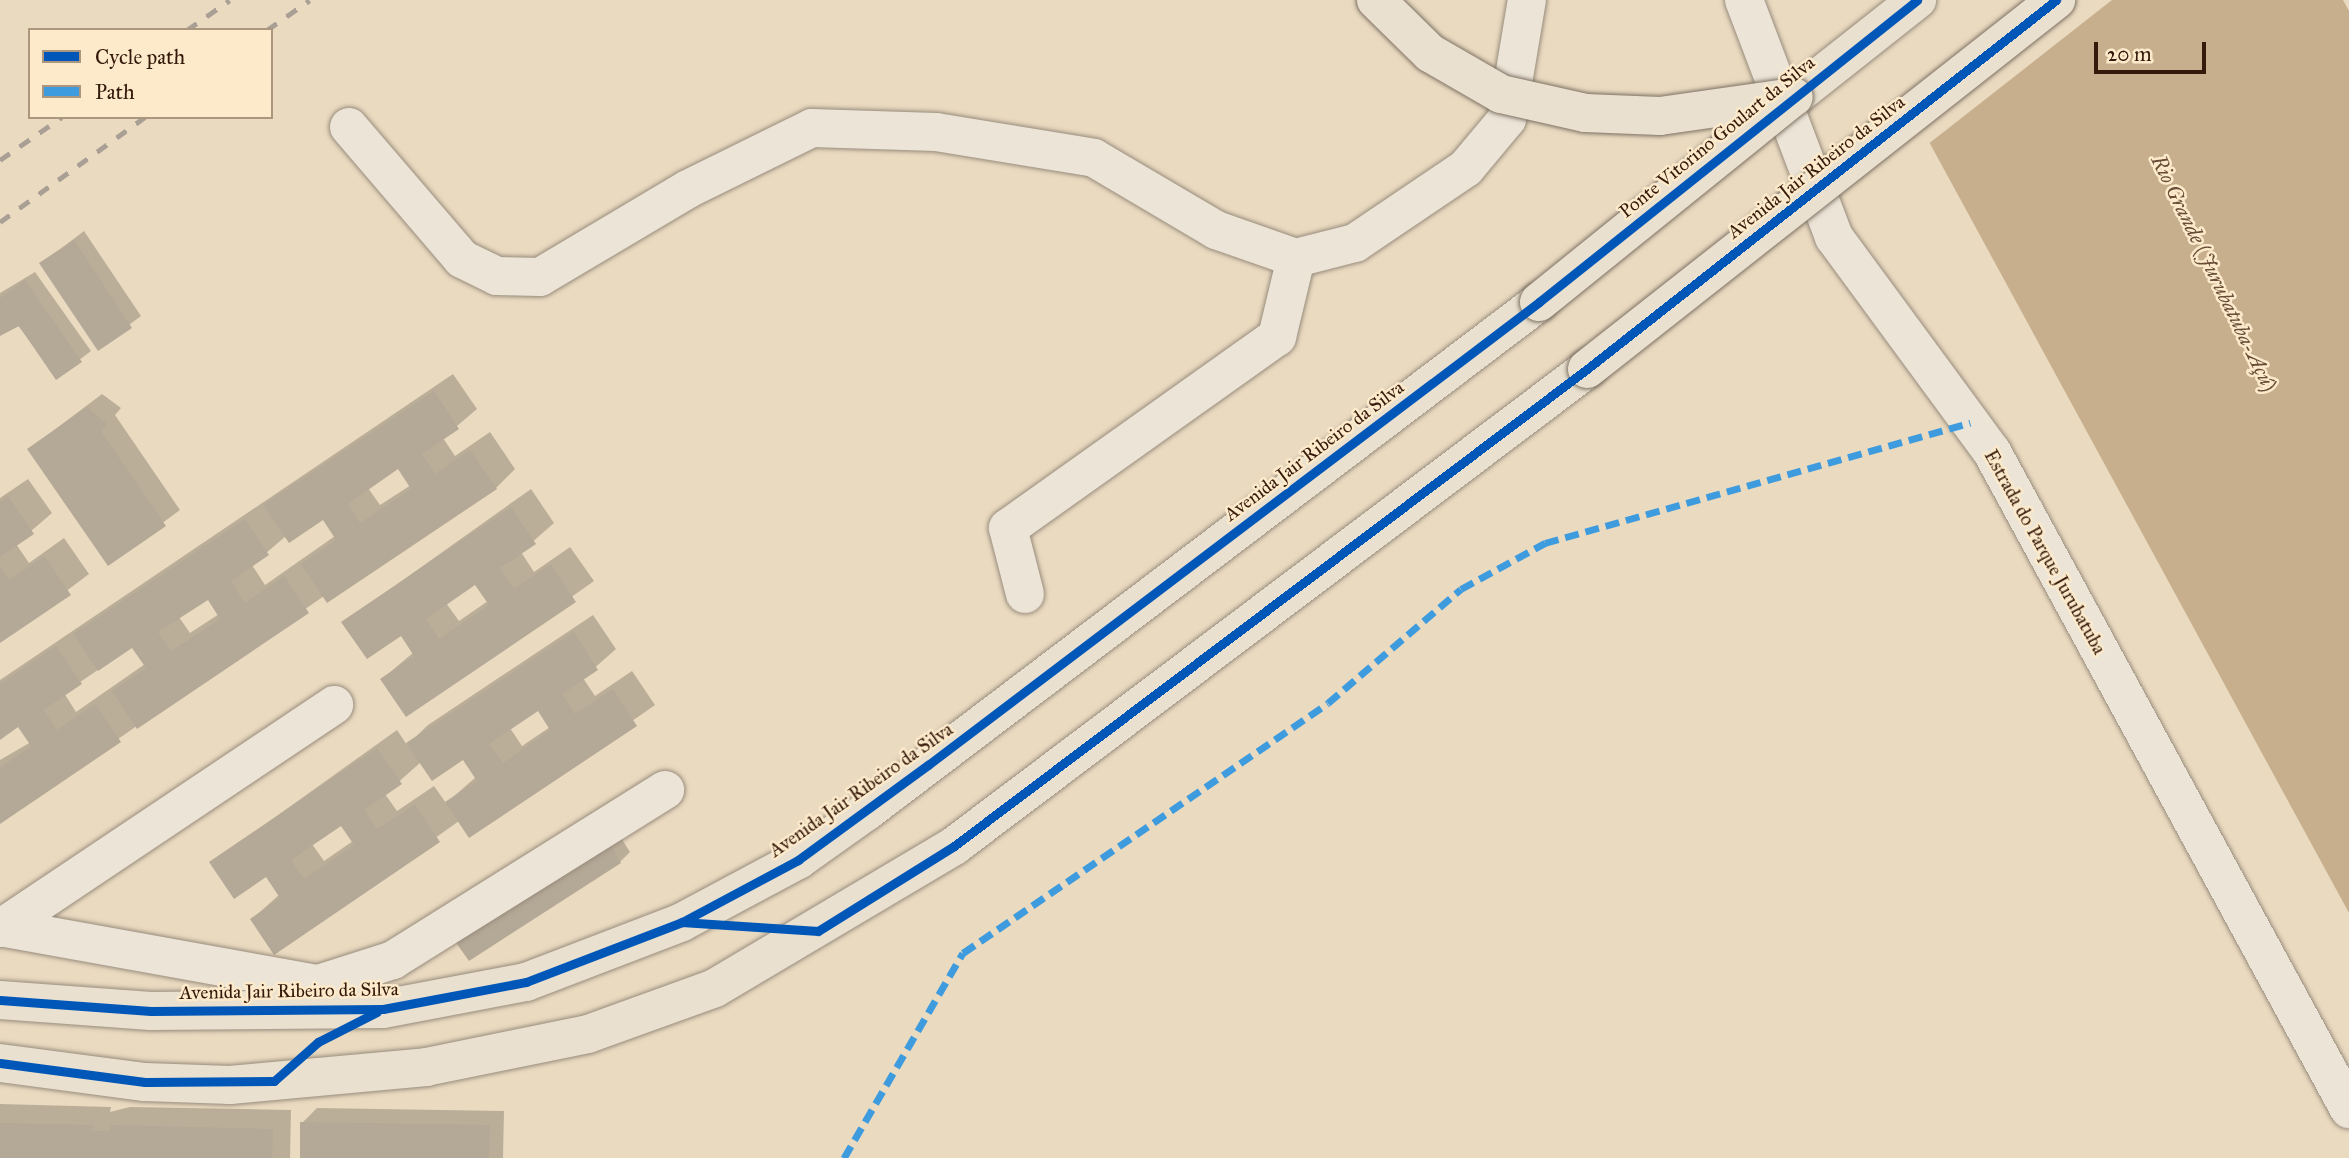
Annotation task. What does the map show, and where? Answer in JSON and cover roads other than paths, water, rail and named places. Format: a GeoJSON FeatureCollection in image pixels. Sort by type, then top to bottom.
{"type":"FeatureCollection","features":[{"type":"Feature","properties":{"kind":"main road"},"geometry":{"type":"LineString","coordinates":[[1376,0],[1430,53],[1501,94],[1585,113],[1660,116],[1794,97]]}},
{"type":"Feature","properties":{"kind":"main road","name":"Ponte Vitorino Goulart da Silva"},"geometry":{"type":"LineString","coordinates":[[1539,302],[1917,0]]}},
{"type":"Feature","properties":{"kind":"main road","name":"Avenida Jair Ribeiro da Silva"},"geometry":{"type":"LineString","coordinates":[[0,1063],[145,1082],[230,1085],[426,1067],[487,1052],[588,1034],[715,988],[850,913],[954,846],[1180,681],[1587,369],[2056,0]]}},
{"type":"Feature","properties":{"kind":"main road","name":"Avenida Jair Ribeiro da Silva"},"geometry":{"type":"LineString","coordinates":[[0,1000],[151,1011],[370,1009],[455,1000],[526,982],[682,922],[797,860],[1539,302]]}},
{"type":"Feature","properties":{"kind":"main road"},"geometry":{"type":"LineString","coordinates":[[487,1052],[511,1026],[526,982]]}},
{"type":"Feature","properties":{"kind":"lane"},"geometry":{"type":"LineString","coordinates":[[349,127],[462,259],[497,276],[540,277],[688,189],[812,128],[936,132],[1094,158],[1216,230],[1296,258],[1355,243],[1466,167],[1507,119],[1527,0]]}},
{"type":"Feature","properties":{"kind":"lane","name":"Estrada do Parque Jurubatuba"},"geometry":{"type":"LineString","coordinates":[[1744,0],[1834,237],[1992,452],[2349,1109]]}},
{"type":"Feature","properties":{"kind":"lane"},"geometry":{"type":"LineString","coordinates":[[1025,594],[1008,528],[1277,337],[1296,258]]}},
{"type":"Feature","properties":{"kind":"lane"},"geometry":{"type":"LineString","coordinates":[[0,927],[334,705]]}},
{"type":"Feature","properties":{"kind":"lane"},"geometry":{"type":"LineString","coordinates":[[0,927],[318,984],[393,960],[665,790]]}},
{"type":"Feature","properties":{"kind":"water","name":"Rio Grande (Jurubatuba-Açú)"},"geometry":{"type":"Polygon","coordinates":[[[1875,0],[2343,0],[2349,11],[2349,913],[1903,94],[1875,0]]]}},
{"type":"Feature","properties":{"kind":"railway"},"geometry":{"type":"LineString","coordinates":[[190,28],[230,0]]}},
{"type":"Feature","properties":{"kind":"railway"},"geometry":{"type":"LineString","coordinates":[[270,28],[310,0]]}},
{"type":"Feature","properties":{"kind":"railway"},"geometry":{"type":"LineString","coordinates":[[0,160],[59,119]]}},
{"type":"Feature","properties":{"kind":"railway"},"geometry":{"type":"LineString","coordinates":[[0,222],[142,119]]}}]}
